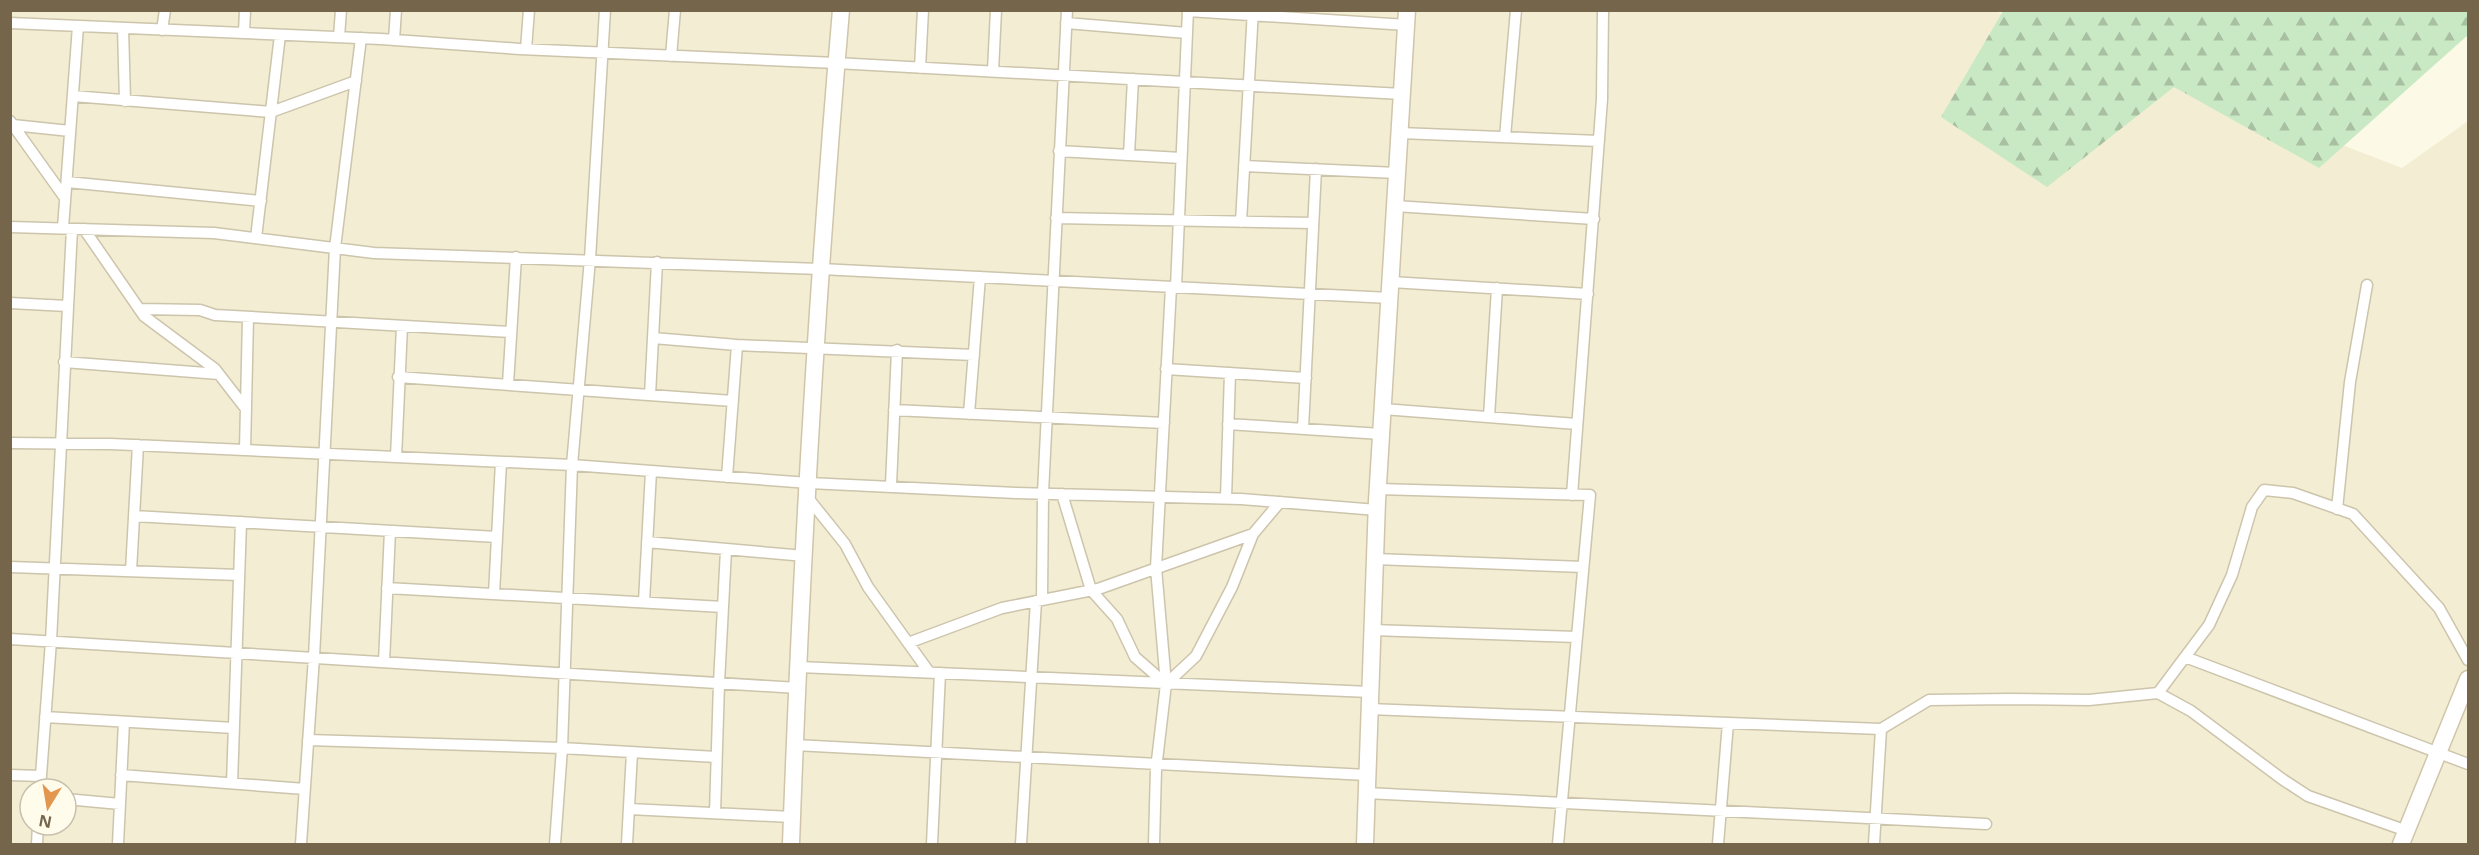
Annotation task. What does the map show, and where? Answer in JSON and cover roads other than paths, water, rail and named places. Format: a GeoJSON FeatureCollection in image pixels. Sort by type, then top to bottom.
{"type":"FeatureCollection","features":[{"type":"Feature","properties":{"kind":"street"},"geometry":{"type":"LineString","coordinates":[[162,30],[165,10]]}},
{"type":"Feature","properties":{"kind":"street"},"geometry":{"type":"LineString","coordinates":[[244,33],[245,10]]}},
{"type":"Feature","properties":{"kind":"street"},"geometry":{"type":"LineString","coordinates":[[339,37],[341,10]]}},
{"type":"Feature","properties":{"kind":"street"},"geometry":{"type":"LineString","coordinates":[[394,40],[396,10]]}},
{"type":"Feature","properties":{"kind":"street"},"geometry":{"type":"LineString","coordinates":[[526,50],[529,10]]}},
{"type":"Feature","properties":{"kind":"street"},"geometry":{"type":"LineString","coordinates":[[555,844],[562,748],[572,465],[590,260],[605,10]]}},
{"type":"Feature","properties":{"kind":"street"},"geometry":{"type":"LineString","coordinates":[[671,56],[675,10]]}},
{"type":"Feature","properties":{"kind":"street"},"geometry":{"type":"LineString","coordinates":[[791,844],[821,269],[841,10]]}},
{"type":"Feature","properties":{"kind":"street"},"geometry":{"type":"LineString","coordinates":[[920,68],[923,10]]}},
{"type":"Feature","properties":{"kind":"street"},"geometry":{"type":"LineString","coordinates":[[993,71],[996,10]]}},
{"type":"Feature","properties":{"kind":"street"},"geometry":{"type":"LineString","coordinates":[[1021,844],[1030,676],[1039,600],[1067,10]]}},
{"type":"Feature","properties":{"kind":"street"},"geometry":{"type":"LineString","coordinates":[[1505,137],[1516,10]]}},
{"type":"Feature","properties":{"kind":"street"},"geometry":{"type":"LineString","coordinates":[[1572,495],[1602,99],[1603,10]]}},
{"type":"Feature","properties":{"kind":"street"},"geometry":{"type":"LineString","coordinates":[[1154,844],[1157,764],[1166,684],[1156,568],[1166,369],[1179,220],[1188,11],[1407,18],[1378,489],[1365,844]]}},
{"type":"Feature","properties":{"kind":"street"},"geometry":{"type":"LineString","coordinates":[[1241,222],[1253,13]]}},
{"type":"Feature","properties":{"kind":"street"},"geometry":{"type":"LineString","coordinates":[[10,23],[361,38],[526,50],[836,63],[1402,94]]}},
{"type":"Feature","properties":{"kind":"street"},"geometry":{"type":"LineString","coordinates":[[1066,23],[1187,33]]}},
{"type":"Feature","properties":{"kind":"street"},"geometry":{"type":"LineString","coordinates":[[10,775],[41,776],[51,640],[67,306],[65,198],[78,26]]}},
{"type":"Feature","properties":{"kind":"street"},"geometry":{"type":"LineString","coordinates":[[123,28],[125,101]]}},
{"type":"Feature","properties":{"kind":"street"},"geometry":{"type":"LineString","coordinates":[[256,238],[280,35]]}},
{"type":"Feature","properties":{"kind":"street"},"geometry":{"type":"LineString","coordinates":[[301,844],[314,657],[334,248],[361,38]]}},
{"type":"Feature","properties":{"kind":"street"},"geometry":{"type":"LineString","coordinates":[[1129,155],[1133,79]]}},
{"type":"Feature","properties":{"kind":"street"},"geometry":{"type":"LineString","coordinates":[[73,96],[271,112],[356,81]]}},
{"type":"Feature","properties":{"kind":"street"},"geometry":{"type":"LineString","coordinates":[[12,123],[70,131]]}},
{"type":"Feature","properties":{"kind":"street"},"geometry":{"type":"LineString","coordinates":[[12,123],[65,198]]}},
{"type":"Feature","properties":{"kind":"street"},"geometry":{"type":"LineString","coordinates":[[1400,132],[1599,141]]}},
{"type":"Feature","properties":{"kind":"street"},"geometry":{"type":"LineString","coordinates":[[1059,151],[1181,158]]}},
{"type":"Feature","properties":{"kind":"street"},"geometry":{"type":"LineString","coordinates":[[1245,166],[1397,173]]}},
{"type":"Feature","properties":{"kind":"street"},"geometry":{"type":"LineString","coordinates":[[1303,429],[1316,169]]}},
{"type":"Feature","properties":{"kind":"street"},"geometry":{"type":"LineString","coordinates":[[67,182],[261,201]]}},
{"type":"Feature","properties":{"kind":"street"},"geometry":{"type":"LineString","coordinates":[[1395,206],[1594,219]]}},
{"type":"Feature","properties":{"kind":"street"},"geometry":{"type":"LineString","coordinates":[[1056,218],[1313,223]]}},
{"type":"Feature","properties":{"kind":"street"},"geometry":{"type":"LineString","coordinates":[[10,227],[214,233],[374,254],[821,269],[1310,294],[1497,288],[1588,294]]}},
{"type":"Feature","properties":{"kind":"street"},"geometry":{"type":"LineString","coordinates":[[84,229],[144,316],[219,374],[246,409]]}},
{"type":"Feature","properties":{"kind":"street"},"geometry":{"type":"LineString","coordinates":[[508,384],[516,258]]}},
{"type":"Feature","properties":{"kind":"street"},"geometry":{"type":"LineString","coordinates":[[650,395],[657,262]]}},
{"type":"Feature","properties":{"kind":"street"},"geometry":{"type":"LineString","coordinates":[[969,414],[980,277]]}},
{"type":"Feature","properties":{"kind":"street"},"geometry":{"type":"LineString","coordinates":[[2337,509],[2350,382],[2367,285]]}},
{"type":"Feature","properties":{"kind":"street"},"geometry":{"type":"LineString","coordinates":[[1489,417],[1497,288]]}},
{"type":"Feature","properties":{"kind":"street"},"geometry":{"type":"LineString","coordinates":[[10,303],[67,306]]}},
{"type":"Feature","properties":{"kind":"street"},"geometry":{"type":"LineString","coordinates":[[139,309],[200,309],[215,315],[511,333]]}},
{"type":"Feature","properties":{"kind":"street"},"geometry":{"type":"LineString","coordinates":[[245,450],[248,317]]}},
{"type":"Feature","properties":{"kind":"street"},"geometry":{"type":"LineString","coordinates":[[396,457],[402,326]]}},
{"type":"Feature","properties":{"kind":"street"},"geometry":{"type":"LineString","coordinates":[[653,338],[737,345],[974,355]]}},
{"type":"Feature","properties":{"kind":"street"},"geometry":{"type":"LineString","coordinates":[[727,477],[737,345]]}},
{"type":"Feature","properties":{"kind":"street"},"geometry":{"type":"LineString","coordinates":[[891,485],[897,351]]}},
{"type":"Feature","properties":{"kind":"street"},"geometry":{"type":"LineString","coordinates":[[64,362],[219,374]]}},
{"type":"Feature","properties":{"kind":"street"},"geometry":{"type":"LineString","coordinates":[[1166,369],[1306,378]]}},
{"type":"Feature","properties":{"kind":"street"},"geometry":{"type":"LineString","coordinates":[[1226,498],[1230,373]]}},
{"type":"Feature","properties":{"kind":"street"},"geometry":{"type":"LineString","coordinates":[[398,376],[733,401]]}},
{"type":"Feature","properties":{"kind":"street"},"geometry":{"type":"LineString","coordinates":[[1383,409],[1577,424]]}},
{"type":"Feature","properties":{"kind":"street"},"geometry":{"type":"LineString","coordinates":[[894,410],[1164,423]]}},
{"type":"Feature","properties":{"kind":"street"},"geometry":{"type":"LineString","coordinates":[[1228,424],[1381,434]]}},
{"type":"Feature","properties":{"kind":"street"},"geometry":{"type":"LineString","coordinates":[[10,443],[138,445],[572,465],[727,477],[808,491],[891,485],[1062,494],[1226,498],[1377,510]]}},
{"type":"Feature","properties":{"kind":"street"},"geometry":{"type":"LineString","coordinates":[[131,571],[138,445]]}},
{"type":"Feature","properties":{"kind":"street"},"geometry":{"type":"LineString","coordinates":[[494,594],[501,462]]}},
{"type":"Feature","properties":{"kind":"street"},"geometry":{"type":"LineString","coordinates":[[644,602],[651,471]]}},
{"type":"Feature","properties":{"kind":"street"},"geometry":{"type":"LineString","coordinates":[[1378,489],[1590,495],[1558,844]]}},
{"type":"Feature","properties":{"kind":"street"},"geometry":{"type":"LineString","coordinates":[[2158,693],[2209,625],[2232,575],[2252,507],[2264,490],[2293,494],[2353,514],[2439,608],[2469,660]]}},
{"type":"Feature","properties":{"kind":"street"},"geometry":{"type":"LineString","coordinates":[[808,491],[845,544],[868,587],[908,643],[935,673],[936,752],[932,844]]}},
{"type":"Feature","properties":{"kind":"street"},"geometry":{"type":"LineString","coordinates":[[1062,494],[1091,590],[1117,619],[1135,657],[1166,684]]}},
{"type":"Feature","properties":{"kind":"street"},"geometry":{"type":"LineString","coordinates":[[1166,684],[1196,656],[1232,587],[1253,534],[1281,502]]}},
{"type":"Feature","properties":{"kind":"street"},"geometry":{"type":"LineString","coordinates":[[134,516],[497,537]]}},
{"type":"Feature","properties":{"kind":"street"},"geometry":{"type":"LineString","coordinates":[[232,783],[241,522]]}},
{"type":"Feature","properties":{"kind":"street"},"geometry":{"type":"LineString","coordinates":[[384,662],[390,531]]}},
{"type":"Feature","properties":{"kind":"street"},"geometry":{"type":"LineString","coordinates":[[908,643],[1002,608],[1091,590],[1253,534]]}},
{"type":"Feature","properties":{"kind":"street"},"geometry":{"type":"LineString","coordinates":[[647,542],[805,556]]}},
{"type":"Feature","properties":{"kind":"street"},"geometry":{"type":"LineString","coordinates":[[715,813],[726,550]]}},
{"type":"Feature","properties":{"kind":"street"},"geometry":{"type":"LineString","coordinates":[[1375,560],[1583,567]]}},
{"type":"Feature","properties":{"kind":"street"},"geometry":{"type":"LineString","coordinates":[[10,567],[239,575]]}},
{"type":"Feature","properties":{"kind":"street"},"geometry":{"type":"LineString","coordinates":[[387,588],[723,607]]}},
{"type":"Feature","properties":{"kind":"street"},"geometry":{"type":"LineString","coordinates":[[1372,630],[1577,637]]}},
{"type":"Feature","properties":{"kind":"street"},"geometry":{"type":"LineString","coordinates":[[10,639],[798,688]]}},
{"type":"Feature","properties":{"kind":"street"},"geometry":{"type":"LineString","coordinates":[[2185,657],[2469,764]]}},
{"type":"Feature","properties":{"kind":"street"},"geometry":{"type":"LineString","coordinates":[[799,667],[1370,692]]}},
{"type":"Feature","properties":{"kind":"street"},"geometry":{"type":"LineString","coordinates":[[1369,710],[1881,729],[1929,700],[2089,700],[2158,693],[2191,711],[2308,796],[2403,841],[2469,680]]}},
{"type":"Feature","properties":{"kind":"street"},"geometry":{"type":"LineString","coordinates":[[45,717],[234,728]]}},
{"type":"Feature","properties":{"kind":"street"},"geometry":{"type":"LineString","coordinates":[[118,844],[124,722]]}},
{"type":"Feature","properties":{"kind":"street"},"geometry":{"type":"LineString","coordinates":[[1718,844],[1728,723]]}},
{"type":"Feature","properties":{"kind":"street"},"geometry":{"type":"LineString","coordinates":[[1874,844],[1881,729]]}},
{"type":"Feature","properties":{"kind":"street"},"geometry":{"type":"LineString","coordinates":[[308,740],[562,748],[716,757]]}},
{"type":"Feature","properties":{"kind":"street"},"geometry":{"type":"LineString","coordinates":[[795,745],[1367,775]]}},
{"type":"Feature","properties":{"kind":"street"},"geometry":{"type":"LineString","coordinates":[[627,844],[632,752]]}},
{"type":"Feature","properties":{"kind":"street"},"geometry":{"type":"LineString","coordinates":[[121,775],[305,789]]}},
{"type":"Feature","properties":{"kind":"street"},"geometry":{"type":"LineString","coordinates":[[1366,793],[1986,825]]}},
{"type":"Feature","properties":{"kind":"street"},"geometry":{"type":"LineString","coordinates":[[78,800],[120,804]]}},
{"type":"Feature","properties":{"kind":"street"},"geometry":{"type":"LineString","coordinates":[[629,809],[792,817]]}}]}
